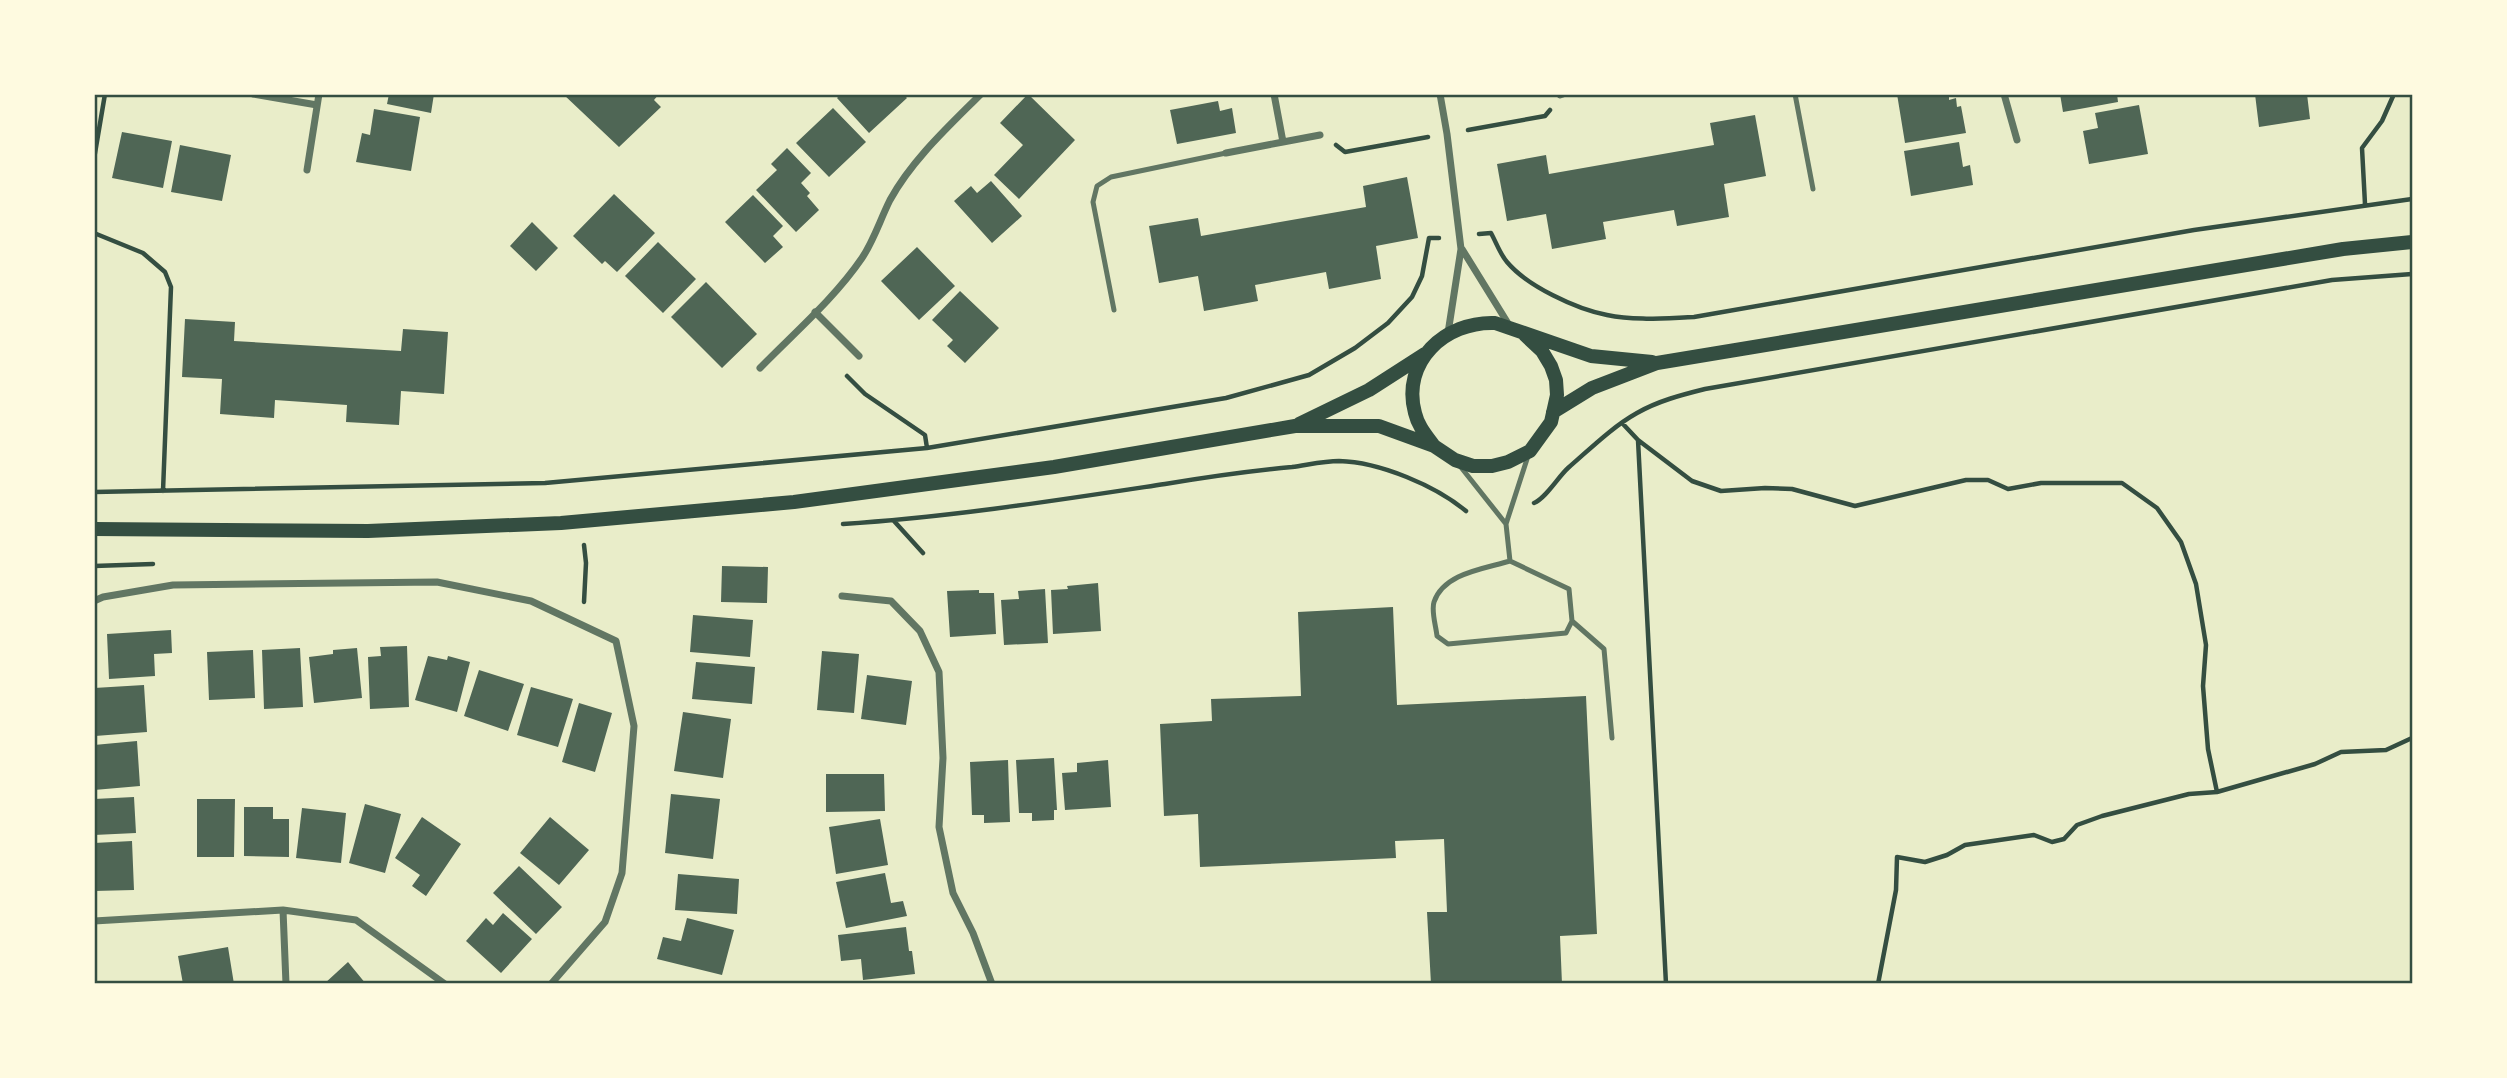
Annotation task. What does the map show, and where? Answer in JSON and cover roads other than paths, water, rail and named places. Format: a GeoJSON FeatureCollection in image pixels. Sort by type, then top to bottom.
{"type":"FeatureCollection","features":[{"type":"Feature","properties":{"kind":"main road"},"geometry":{"type":"LineString","coordinates":[[1553,412],[1592,388],[1657,363],[2343,249],[2413,242]]}},
{"type":"Feature","properties":{"kind":"main road"},"geometry":{"type":"LineString","coordinates":[[1434,446],[1417,421],[1412,396],[1415,377],[1439,339],[1461,327],[1480,322],[1495,323],[1591,356],[1657,363]]}},
{"type":"Feature","properties":{"kind":"main road"},"geometry":{"type":"LineString","coordinates":[[94,529],[368,531],[561,523],[808,500],[1054,467],[1295,426],[1379,426],[1434,446],[1455,460],[1473,466],[1492,466],[1508,462],[1530,451],[1551,422],[1557,395],[1551,366],[1542,351],[1519,332]]}},
{"type":"Feature","properties":{"kind":"main road"},"geometry":{"type":"LineString","coordinates":[[1295,426],[1369,390],[1429,352]]}},
{"type":"Feature","properties":{"kind":"street"},"geometry":{"type":"LineString","coordinates":[[253,94],[317,106]]}},
{"type":"Feature","properties":{"kind":"street"},"geometry":{"type":"LineString","coordinates":[[307,170],[319,94]]}},
{"type":"Feature","properties":{"kind":"street"},"geometry":{"type":"LineString","coordinates":[[760,368],[831,297],[861,259],[891,200],[911,170],[928,147],[981,94]]}},
{"type":"Feature","properties":{"kind":"street"},"geometry":{"type":"LineString","coordinates":[[1274,94],[1283,142]]}},
{"type":"Feature","properties":{"kind":"street"},"geometry":{"type":"LineString","coordinates":[[1440,94],[1461,249],[1448,333]]}},
{"type":"Feature","properties":{"kind":"street"},"geometry":{"type":"LineString","coordinates":[[2004,94],[2017,139]]}},
{"type":"Feature","properties":{"kind":"street"},"geometry":{"type":"LineString","coordinates":[[1226,153],[1320,135]]}},
{"type":"Feature","properties":{"kind":"street"},"geometry":{"type":"LineString","coordinates":[[1461,249],[1519,332]]}},
{"type":"Feature","properties":{"kind":"street"},"geometry":{"type":"LineString","coordinates":[[815,312],[859,356]]}},
{"type":"Feature","properties":{"kind":"street"},"geometry":{"type":"LineString","coordinates":[[94,601],[103,597],[173,585],[437,582],[531,601],[617,641],[634,726],[622,873],[604,922],[551,984]]}},
{"type":"Feature","properties":{"kind":"street"},"geometry":{"type":"LineString","coordinates":[[842,596],[891,601],[920,631],[939,672],[943,758],[939,827],[953,893],[973,933],[992,984]]}},
{"type":"Feature","properties":{"kind":"street"},"geometry":{"type":"LineString","coordinates":[[283,910],[286,984]]}},
{"type":"Feature","properties":{"kind":"street"},"geometry":{"type":"LineString","coordinates":[[94,921],[283,910],[356,920],[445,984]]}},
{"type":"Feature","properties":{"kind":"lane"},"geometry":{"type":"LineString","coordinates":[[1795,94],[1813,189]]}},
{"type":"Feature","properties":{"kind":"lane"},"geometry":{"type":"LineString","coordinates":[[1114,310],[1093,202],[1097,186],[1111,177],[1226,153]]}},
{"type":"Feature","properties":{"kind":"lane"},"geometry":{"type":"LineString","coordinates":[[1510,561],[1506,524],[1530,451]]}},
{"type":"Feature","properties":{"kind":"lane"},"geometry":{"type":"LineString","coordinates":[[1455,460],[1506,524]]}},
{"type":"Feature","properties":{"kind":"lane"},"geometry":{"type":"LineString","coordinates":[[1510,561],[1569,589],[1572,621],[1566,633],[1448,644],[1437,636],[1433,604],[1444,584],[1466,574],[1510,561]]}},
{"type":"Feature","properties":{"kind":"lane"},"geometry":{"type":"LineString","coordinates":[[1572,621],[1604,649],[1612,738]]}}]}
